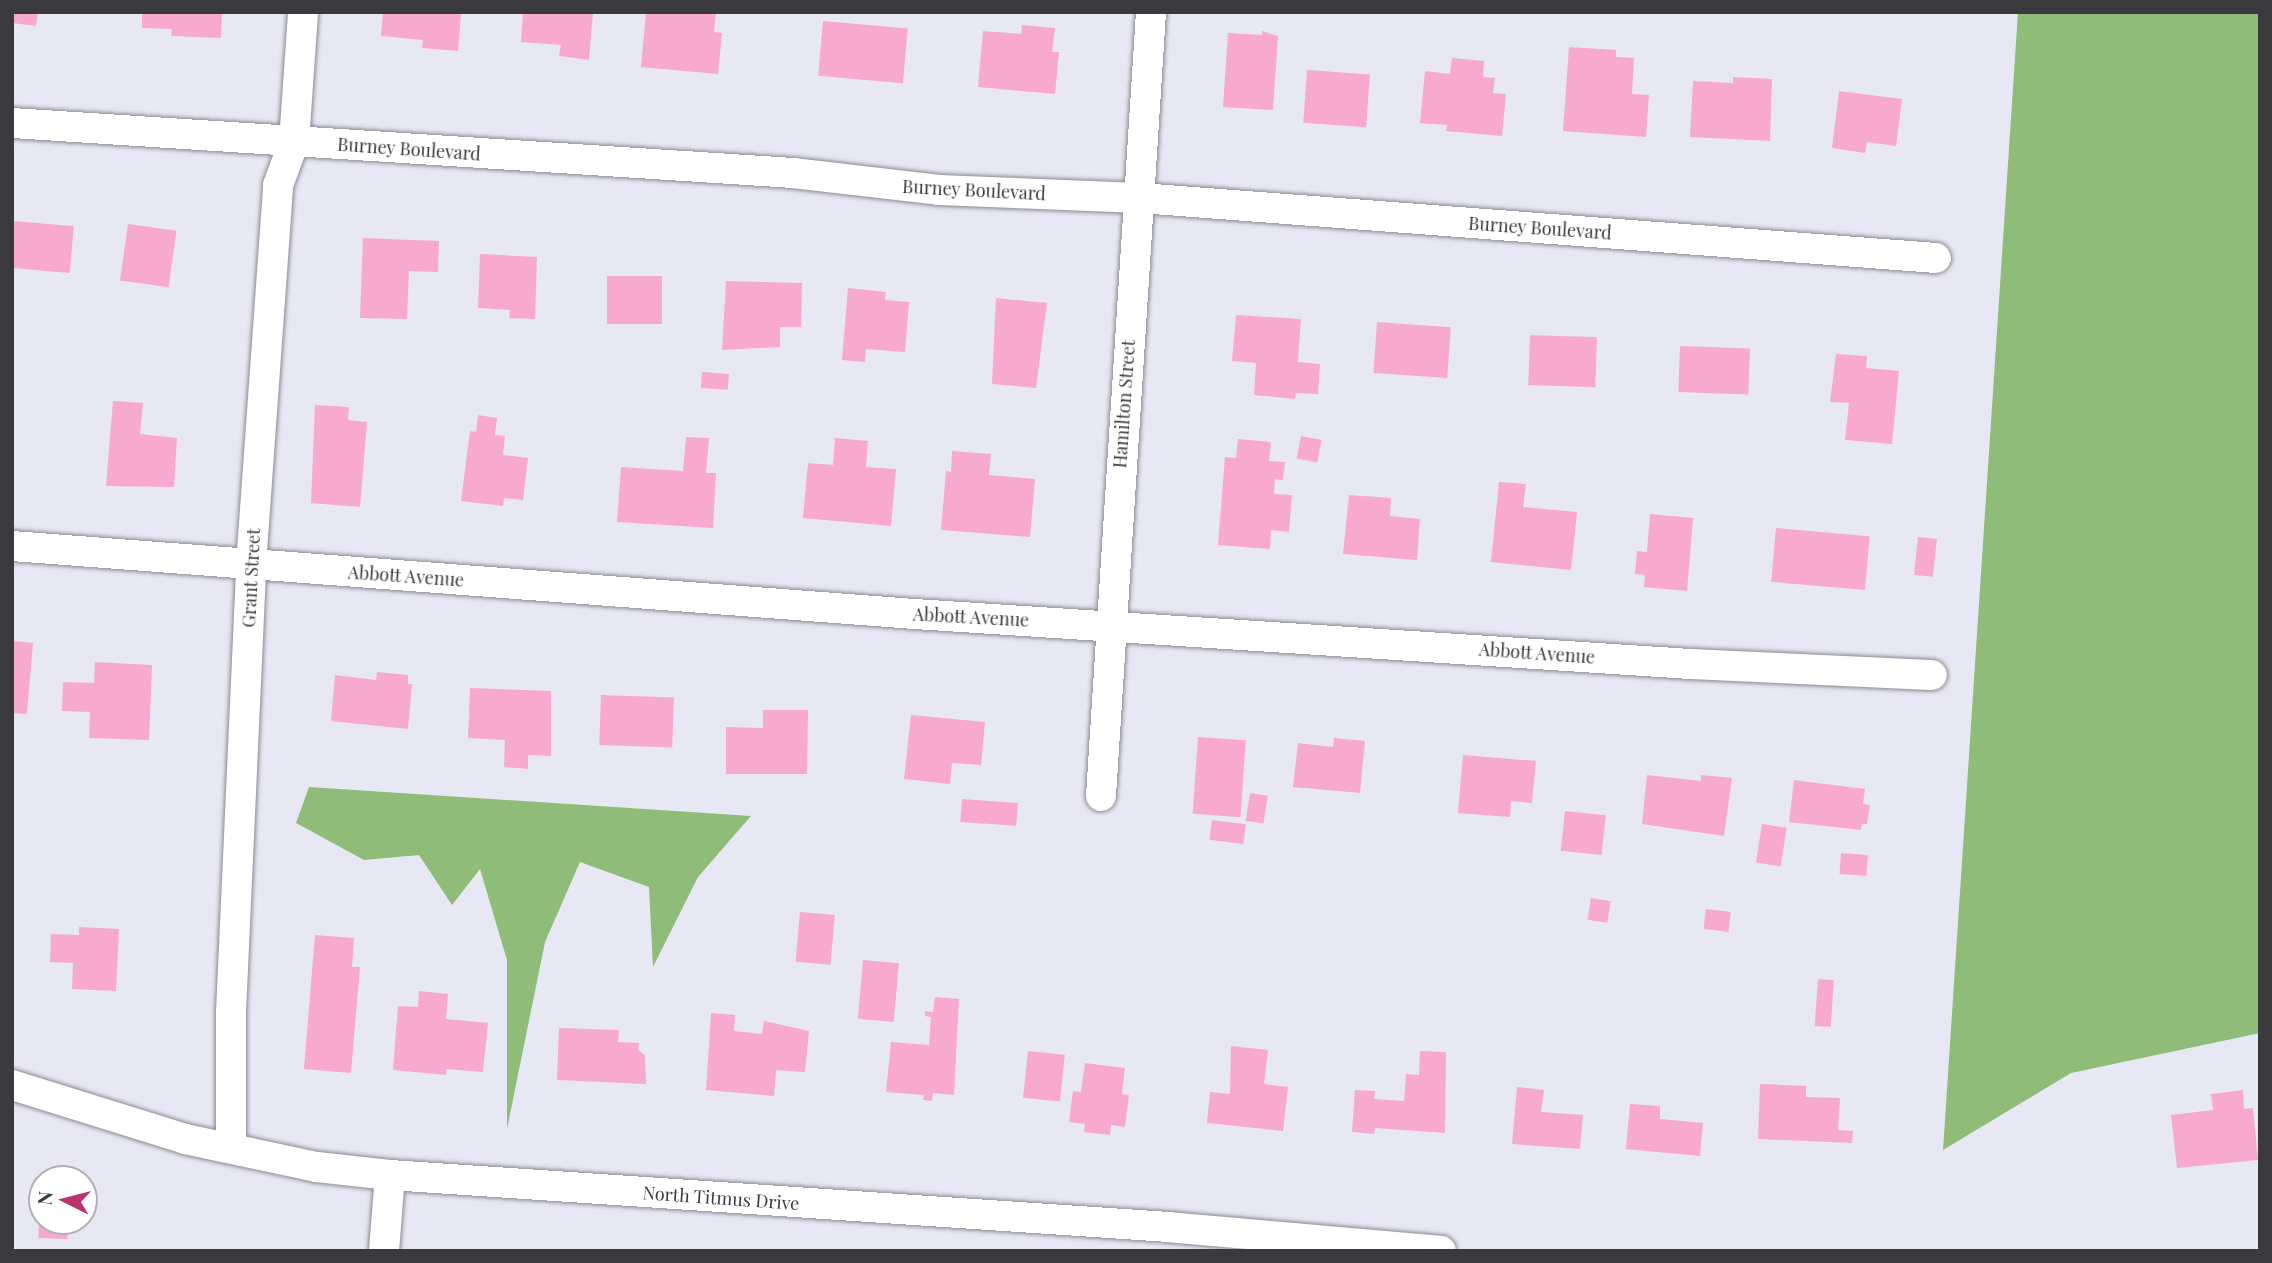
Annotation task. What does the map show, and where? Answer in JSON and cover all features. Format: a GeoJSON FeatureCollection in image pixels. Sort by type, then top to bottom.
{"type":"FeatureCollection","features":[{"type":"Feature","properties":{"kind":"street","name":"Grant Street"},"geometry":{"type":"LineString","coordinates":[[231,1148],[232,1013],[251,565],[278,185],[294,142],[303,12]]}},
{"type":"Feature","properties":{"kind":"street","name":"Hamilton Street"},"geometry":{"type":"LineString","coordinates":[[1101,796],[1151,12]]}},
{"type":"Feature","properties":{"kind":"street","name":"Burney Boulevard"},"geometry":{"type":"LineString","coordinates":[[12,123],[793,173],[939,190],[1140,198],[1936,258]]}},
{"type":"Feature","properties":{"kind":"street","name":"Abbott Avenue"},"geometry":{"type":"LineString","coordinates":[[12,546],[915,614],[1110,624],[1690,664],[1931,675]]}},
{"type":"Feature","properties":{"kind":"street","name":"North Titmus Drive"},"geometry":{"type":"LineString","coordinates":[[12,1085],[141,1128],[317,1167],[1167,1239],[1441,1251]]}},
{"type":"Feature","properties":{"kind":"street"},"geometry":{"type":"LineString","coordinates":[[384,1251],[390,1175]]}},
{"type":"Feature","properties":{"kind":"green space"},"geometry":{"type":"Polygon","coordinates":[[[2018,12],[2260,12],[2260,1033],[2071,1073],[1943,1150],[2018,12]]]}},
{"type":"Feature","properties":{"kind":"green space"},"geometry":{"type":"Polygon","coordinates":[[[309,787],[751,816],[698,877],[653,967],[649,887],[580,862],[545,942],[507,1129],[507,960],[480,869],[452,905],[419,855],[364,860],[296,823],[309,787]]]}},
{"type":"Feature","properties":{"kind":"building"},"geometry":{"type":"Polygon","coordinates":[[[12,12],[38,12],[36,26],[12,23],[12,12]]]}},
{"type":"Feature","properties":{"kind":"building"},"geometry":{"type":"Polygon","coordinates":[[[142,12],[222,12],[221,38],[171,36],[172,29],[142,28],[142,12]]]}},
{"type":"Feature","properties":{"kind":"building"},"geometry":{"type":"Polygon","coordinates":[[[383,12],[461,12],[458,51],[422,48],[423,40],[381,36],[383,12]]]}},
{"type":"Feature","properties":{"kind":"building"},"geometry":{"type":"Polygon","coordinates":[[[523,12],[593,12],[589,60],[559,56],[561,45],[521,42],[523,12]]]}},
{"type":"Feature","properties":{"kind":"building"},"geometry":{"type":"Polygon","coordinates":[[[646,12],[716,12],[714,32],[722,33],[718,74],[641,67],[646,12]]]}},
{"type":"Feature","properties":{"kind":"building"},"geometry":{"type":"Polygon","coordinates":[[[823,21],[908,28],[903,83],[818,76],[823,21]]]}},
{"type":"Feature","properties":{"kind":"building"},"geometry":{"type":"Polygon","coordinates":[[[1022,25],[1055,28],[1052,52],[1059,52],[1055,94],[978,87],[983,31],[1021,34],[1022,25]]]}},
{"type":"Feature","properties":{"kind":"building"},"geometry":{"type":"Polygon","coordinates":[[[1262,31],[1278,36],[1273,110],[1223,107],[1228,33],[1262,35],[1262,31]]]}},
{"type":"Feature","properties":{"kind":"building"},"geometry":{"type":"Polygon","coordinates":[[[1569,47],[1616,50],[1616,57],[1634,58],[1632,94],[1649,95],[1646,137],[1563,131],[1569,47]]]}},
{"type":"Feature","properties":{"kind":"building"},"geometry":{"type":"Polygon","coordinates":[[[1452,58],[1484,61],[1483,77],[1495,78],[1493,93],[1506,94],[1502,136],[1446,131],[1447,125],[1420,123],[1425,71],[1450,74],[1452,58]]]}},
{"type":"Feature","properties":{"kind":"building"},"geometry":{"type":"Polygon","coordinates":[[[1307,70],[1370,74],[1366,127],[1303,123],[1307,70]]]}},
{"type":"Feature","properties":{"kind":"building"},"geometry":{"type":"Polygon","coordinates":[[[1733,77],[1772,79],[1770,141],[1690,137],[1693,81],[1733,83],[1733,77]]]}},
{"type":"Feature","properties":{"kind":"building"},"geometry":{"type":"Polygon","coordinates":[[[1839,91],[1902,99],[1896,146],[1867,142],[1865,153],[1832,148],[1839,91]]]}},
{"type":"Feature","properties":{"kind":"building"},"geometry":{"type":"Polygon","coordinates":[[[14,221],[74,226],[70,273],[12,268],[14,221]]]}},
{"type":"Feature","properties":{"kind":"building"},"geometry":{"type":"Polygon","coordinates":[[[128,224],[177,231],[169,287],[120,280],[128,224]]]}},
{"type":"Feature","properties":{"kind":"building"},"geometry":{"type":"Polygon","coordinates":[[[363,238],[439,241],[438,272],[409,271],[407,319],[360,318],[363,238]]]}},
{"type":"Feature","properties":{"kind":"building"},"geometry":{"type":"Polygon","coordinates":[[[480,254],[537,257],[535,319],[509,318],[510,310],[478,308],[480,254]]]}},
{"type":"Feature","properties":{"kind":"building"},"geometry":{"type":"Polygon","coordinates":[[[607,276],[662,276],[662,324],[607,324],[607,276]]]}},
{"type":"Feature","properties":{"kind":"building"},"geometry":{"type":"Polygon","coordinates":[[[726,281],[802,283],[801,327],[780,327],[780,347],[722,350],[726,281]]]}},
{"type":"Feature","properties":{"kind":"building"},"geometry":{"type":"Polygon","coordinates":[[[848,288],[886,292],[885,300],[909,302],[905,352],[866,349],[865,362],[842,360],[848,288]]]}},
{"type":"Feature","properties":{"kind":"building"},"geometry":{"type":"Polygon","coordinates":[[[996,298],[1047,303],[1036,388],[992,384],[996,298]]]}},
{"type":"Feature","properties":{"kind":"building"},"geometry":{"type":"Polygon","coordinates":[[[1236,315],[1301,319],[1298,362],[1320,364],[1318,394],[1296,393],[1295,399],[1254,395],[1256,363],[1232,361],[1236,315]]]}},
{"type":"Feature","properties":{"kind":"building"},"geometry":{"type":"Polygon","coordinates":[[[1377,322],[1451,327],[1447,378],[1373,373],[1377,322]]]}},
{"type":"Feature","properties":{"kind":"building"},"geometry":{"type":"Polygon","coordinates":[[[1530,335],[1597,337],[1595,387],[1528,385],[1530,335]]]}},
{"type":"Feature","properties":{"kind":"building"},"geometry":{"type":"Polygon","coordinates":[[[1680,346],[1750,348],[1748,394],[1678,392],[1680,346]]]}},
{"type":"Feature","properties":{"kind":"building"},"geometry":{"type":"Polygon","coordinates":[[[1836,354],[1867,356],[1866,368],[1899,371],[1892,444],[1845,440],[1849,403],[1830,402],[1836,354]]]}},
{"type":"Feature","properties":{"kind":"building"},"geometry":{"type":"Polygon","coordinates":[[[702,372],[729,374],[728,390],[701,388],[702,372]]]}},
{"type":"Feature","properties":{"kind":"building"},"geometry":{"type":"Polygon","coordinates":[[[113,401],[143,403],[140,434],[177,438],[174,487],[106,486],[113,401]]]}},
{"type":"Feature","properties":{"kind":"building"},"geometry":{"type":"Polygon","coordinates":[[[315,405],[349,407],[348,420],[367,422],[360,507],[311,503],[315,405]]]}},
{"type":"Feature","properties":{"kind":"building"},"geometry":{"type":"Polygon","coordinates":[[[478,415],[497,418],[495,435],[505,436],[503,455],[528,458],[523,500],[504,498],[503,506],[461,501],[470,431],[476,432],[478,415]]]}},
{"type":"Feature","properties":{"kind":"building"},"geometry":{"type":"Polygon","coordinates":[[[1301,436],[1322,440],[1317,463],[1297,459],[1301,436]]]}},
{"type":"Feature","properties":{"kind":"building"},"geometry":{"type":"Polygon","coordinates":[[[686,437],[709,438],[706,473],[716,473],[713,528],[617,522],[621,467],[683,471],[686,437]]]}},
{"type":"Feature","properties":{"kind":"building"},"geometry":{"type":"Polygon","coordinates":[[[835,438],[868,441],[866,467],[896,469],[891,526],[803,518],[808,463],[833,465],[835,438]]]}},
{"type":"Feature","properties":{"kind":"building"},"geometry":{"type":"Polygon","coordinates":[[[1238,439],[1271,442],[1269,461],[1285,462],[1283,480],[1275,479],[1274,494],[1292,495],[1289,532],[1271,530],[1270,549],[1218,545],[1225,457],[1236,458],[1238,439]]]}},
{"type":"Feature","properties":{"kind":"building"},"geometry":{"type":"Polygon","coordinates":[[[952,451],[991,454],[989,475],[1035,479],[1030,537],[941,530],[946,471],[951,472],[952,451]]]}},
{"type":"Feature","properties":{"kind":"building"},"geometry":{"type":"Polygon","coordinates":[[[1499,482],[1526,484],[1523,507],[1577,512],[1571,570],[1491,562],[1499,482]]]}},
{"type":"Feature","properties":{"kind":"building"},"geometry":{"type":"Polygon","coordinates":[[[1349,495],[1391,498],[1390,516],[1420,519],[1417,560],[1343,554],[1349,495]]]}},
{"type":"Feature","properties":{"kind":"building"},"geometry":{"type":"Polygon","coordinates":[[[1650,514],[1693,518],[1687,591],[1644,587],[1645,575],[1635,574],[1637,551],[1647,552],[1650,514]]]}},
{"type":"Feature","properties":{"kind":"building"},"geometry":{"type":"Polygon","coordinates":[[[1776,528],[1870,536],[1865,590],[1771,582],[1776,528]]]}},
{"type":"Feature","properties":{"kind":"building"},"geometry":{"type":"Polygon","coordinates":[[[1918,537],[1937,539],[1933,577],[1914,575],[1918,537]]]}},
{"type":"Feature","properties":{"kind":"building"},"geometry":{"type":"Polygon","coordinates":[[[12,641],[33,643],[27,714],[12,713],[12,641]]]}},
{"type":"Feature","properties":{"kind":"building"},"geometry":{"type":"Polygon","coordinates":[[[95,662],[152,665],[149,740],[89,738],[90,712],[62,711],[63,682],[94,683],[95,662]]]}},
{"type":"Feature","properties":{"kind":"building"},"geometry":{"type":"Polygon","coordinates":[[[377,672],[408,675],[408,684],[412,684],[408,729],[331,721],[335,675],[376,680],[377,672]]]}},
{"type":"Feature","properties":{"kind":"building"},"geometry":{"type":"Polygon","coordinates":[[[470,688],[551,691],[551,756],[528,755],[528,769],[504,767],[505,740],[468,738],[470,688]]]}},
{"type":"Feature","properties":{"kind":"building"},"geometry":{"type":"Polygon","coordinates":[[[601,695],[674,698],[672,748],[599,745],[601,695]]]}},
{"type":"Feature","properties":{"kind":"building"},"geometry":{"type":"Polygon","coordinates":[[[763,710],[808,710],[807,774],[726,774],[726,727],[763,728],[763,710]]]}},
{"type":"Feature","properties":{"kind":"building"},"geometry":{"type":"Polygon","coordinates":[[[911,715],[985,722],[981,765],[952,763],[950,784],[904,779],[911,715]]]}},
{"type":"Feature","properties":{"kind":"building"},"geometry":{"type":"Polygon","coordinates":[[[1198,737],[1246,740],[1241,817],[1193,814],[1198,737]]]}},
{"type":"Feature","properties":{"kind":"building"},"geometry":{"type":"Polygon","coordinates":[[[1334,738],[1365,741],[1360,793],[1293,787],[1298,743],[1333,747],[1334,738]]]}},
{"type":"Feature","properties":{"kind":"building"},"geometry":{"type":"Polygon","coordinates":[[[1463,755],[1536,761],[1532,803],[1511,801],[1510,817],[1458,813],[1463,755]]]}},
{"type":"Feature","properties":{"kind":"building"},"geometry":{"type":"Polygon","coordinates":[[[1647,775],[1701,781],[1701,775],[1732,778],[1724,836],[1642,824],[1647,775]]]}},
{"type":"Feature","properties":{"kind":"building"},"geometry":{"type":"Polygon","coordinates":[[[1794,780],[1865,789],[1863,804],[1870,805],[1867,824],[1862,824],[1861,830],[1789,822],[1794,780]]]}},
{"type":"Feature","properties":{"kind":"building"},"geometry":{"type":"Polygon","coordinates":[[[1250,793],[1268,796],[1263,823],[1246,821],[1250,793]]]}},
{"type":"Feature","properties":{"kind":"building"},"geometry":{"type":"Polygon","coordinates":[[[962,799],[1018,803],[1016,826],[960,822],[962,799]]]}},
{"type":"Feature","properties":{"kind":"building"},"geometry":{"type":"Polygon","coordinates":[[[1565,811],[1606,815],[1602,855],[1561,851],[1565,811]]]}},
{"type":"Feature","properties":{"kind":"building"},"geometry":{"type":"Polygon","coordinates":[[[1212,820],[1246,824],[1243,844],[1210,840],[1212,820]]]}},
{"type":"Feature","properties":{"kind":"building"},"geometry":{"type":"Polygon","coordinates":[[[1762,824],[1787,828],[1781,866],[1756,863],[1762,824]]]}},
{"type":"Feature","properties":{"kind":"building"},"geometry":{"type":"Polygon","coordinates":[[[1841,853],[1868,855],[1866,876],[1840,874],[1841,853]]]}},
{"type":"Feature","properties":{"kind":"building"},"geometry":{"type":"Polygon","coordinates":[[[1591,898],[1611,901],[1607,923],[1588,920],[1591,898]]]}},
{"type":"Feature","properties":{"kind":"building"},"geometry":{"type":"Polygon","coordinates":[[[1706,909],[1731,912],[1728,932],[1704,929],[1706,909]]]}},
{"type":"Feature","properties":{"kind":"building"},"geometry":{"type":"Polygon","coordinates":[[[800,912],[835,915],[831,965],[796,962],[800,912]]]}},
{"type":"Feature","properties":{"kind":"building"},"geometry":{"type":"Polygon","coordinates":[[[79,927],[119,929],[116,991],[72,989],[73,963],[50,962],[51,934],[79,935],[79,927]]]}},
{"type":"Feature","properties":{"kind":"building"},"geometry":{"type":"Polygon","coordinates":[[[315,935],[354,938],[352,967],[360,967],[351,1073],[304,1069],[315,935]]]}},
{"type":"Feature","properties":{"kind":"building"},"geometry":{"type":"Polygon","coordinates":[[[863,960],[899,963],[894,1022],[858,1019],[863,960]]]}},
{"type":"Feature","properties":{"kind":"building"},"geometry":{"type":"Polygon","coordinates":[[[1818,979],[1834,980],[1831,1027],[1815,1026],[1818,979]]]}},
{"type":"Feature","properties":{"kind":"building"},"geometry":{"type":"Polygon","coordinates":[[[419,991],[448,994],[446,1019],[488,1023],[483,1072],[446,1069],[446,1075],[393,1070],[398,1006],[418,1007],[419,991]]]}},
{"type":"Feature","properties":{"kind":"building"},"geometry":{"type":"Polygon","coordinates":[[[935,997],[959,999],[954,1095],[933,1093],[932,1101],[923,1100],[924,1095],[886,1092],[891,1042],[929,1045],[931,1017],[925,1016],[925,1011],[933,1012],[935,997]]]}},
{"type":"Feature","properties":{"kind":"building"},"geometry":{"type":"Polygon","coordinates":[[[711,1013],[735,1015],[734,1031],[762,1034],[764,1021],[809,1031],[805,1072],[776,1070],[774,1096],[706,1090],[711,1013]]]}},
{"type":"Feature","properties":{"kind":"building"},"geometry":{"type":"Polygon","coordinates":[[[559,1028],[619,1030],[618,1042],[639,1043],[638,1050],[645,1055],[646,1084],[557,1080],[559,1028]]]}},
{"type":"Feature","properties":{"kind":"building"},"geometry":{"type":"Polygon","coordinates":[[[1231,1046],[1268,1050],[1264,1084],[1288,1087],[1283,1131],[1207,1123],[1210,1092],[1230,1094],[1231,1046]]]}},
{"type":"Feature","properties":{"kind":"building"},"geometry":{"type":"Polygon","coordinates":[[[1028,1051],[1065,1055],[1060,1102],[1023,1098],[1028,1051]]]}},
{"type":"Feature","properties":{"kind":"building"},"geometry":{"type":"Polygon","coordinates":[[[1420,1051],[1446,1052],[1445,1133],[1375,1128],[1374,1134],[1352,1132],[1355,1090],[1375,1091],[1374,1099],[1404,1101],[1406,1074],[1419,1075],[1420,1051]]]}},
{"type":"Feature","properties":{"kind":"building"},"geometry":{"type":"Polygon","coordinates":[[[1085,1063],[1125,1068],[1122,1094],[1129,1095],[1125,1127],[1111,1125],[1110,1135],[1084,1132],[1085,1124],[1069,1122],[1073,1091],[1081,1092],[1085,1063]]]}},
{"type":"Feature","properties":{"kind":"building"},"geometry":{"type":"Polygon","coordinates":[[[1760,1084],[1806,1086],[1806,1097],[1840,1098],[1838,1130],[1853,1131],[1852,1143],[1758,1139],[1760,1084]]]}},
{"type":"Feature","properties":{"kind":"building"},"geometry":{"type":"Polygon","coordinates":[[[1517,1087],[1544,1090],[1541,1112],[1583,1115],[1580,1149],[1512,1144],[1517,1087]]]}},
{"type":"Feature","properties":{"kind":"building"},"geometry":{"type":"Polygon","coordinates":[[[2243,1090],[2244,1109],[2253,1108],[2258,1160],[2177,1168],[2171,1115],[2213,1110],[2211,1094],[2243,1090]]]}},
{"type":"Feature","properties":{"kind":"building"},"geometry":{"type":"Polygon","coordinates":[[[1630,1104],[1660,1106],[1660,1119],[1703,1123],[1700,1156],[1626,1149],[1630,1104]]]}},
{"type":"Feature","properties":{"kind":"building"},"geometry":{"type":"Polygon","coordinates":[[[39,1235],[68,1235],[67,1239],[38,1238],[39,1235]]]}}]}
